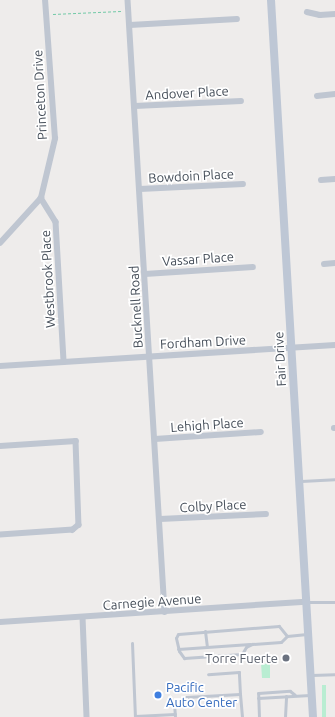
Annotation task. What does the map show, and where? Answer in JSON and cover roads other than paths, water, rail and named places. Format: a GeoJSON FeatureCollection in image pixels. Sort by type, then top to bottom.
{"type":"FeatureCollection","features":[{"type":"Feature","properties":{"kind":"main road","name":"Fair Drive"},"geometry":{"type":"LineString","coordinates":[[271,0],[292,348],[305,602],[313,717]]}},
{"type":"Feature","properties":{"kind":"street","name":"Princeton Drive"},"geometry":{"type":"LineString","coordinates":[[0,243],[41,198],[55,139],[45,0]]}},
{"type":"Feature","properties":{"kind":"street","name":"Bucknell Road"},"geometry":{"type":"LineString","coordinates":[[128,0],[165,612]]}},
{"type":"Feature","properties":{"kind":"street"},"geometry":{"type":"LineString","coordinates":[[307,12],[320,15],[335,14]]}},
{"type":"Feature","properties":{"kind":"street"},"geometry":{"type":"LineString","coordinates":[[130,24],[237,19]]}},
{"type":"Feature","properties":{"kind":"street"},"geometry":{"type":"LineString","coordinates":[[317,96],[335,94]]}},
{"type":"Feature","properties":{"kind":"street","name":"Andover Place"},"geometry":{"type":"LineString","coordinates":[[135,106],[241,102]]}},
{"type":"Feature","properties":{"kind":"street"},"geometry":{"type":"LineString","coordinates":[[321,180],[335,179]]}},
{"type":"Feature","properties":{"kind":"street","name":"Bowdoin Place"},"geometry":{"type":"LineString","coordinates":[[140,189],[243,184]]}},
{"type":"Feature","properties":{"kind":"street","name":"Westbrook Place"},"geometry":{"type":"LineString","coordinates":[[41,198],[56,222],[64,362]]}},
{"type":"Feature","properties":{"kind":"street"},"geometry":{"type":"LineString","coordinates":[[324,264],[335,263]]}},
{"type":"Feature","properties":{"kind":"street","name":"Vassar Place"},"geometry":{"type":"LineString","coordinates":[[145,274],[253,267]]}},
{"type":"Feature","properties":{"kind":"street","name":"Fordham Drive"},"geometry":{"type":"LineString","coordinates":[[0,366],[335,345]]}},
{"type":"Feature","properties":{"kind":"street","name":"Lehigh Place"},"geometry":{"type":"LineString","coordinates":[[155,440],[261,432]]}},
{"type":"Feature","properties":{"kind":"street"},"geometry":{"type":"LineString","coordinates":[[0,446],[76,442],[80,525],[73,530],[0,535]]}},
{"type":"Feature","properties":{"kind":"street","name":"Colby Place"},"geometry":{"type":"LineString","coordinates":[[160,519],[266,514]]}},
{"type":"Feature","properties":{"kind":"street","name":"Carnegie Avenue"},"geometry":{"type":"LineString","coordinates":[[0,622],[305,602]]}},
{"type":"Feature","properties":{"kind":"street"},"geometry":{"type":"LineString","coordinates":[[83,617],[87,717]]}},
{"type":"Feature","properties":{"kind":"lane"},"geometry":{"type":"LineString","coordinates":[[299,481],[335,479]]}},
{"type":"Feature","properties":{"kind":"lane"},"geometry":{"type":"LineString","coordinates":[[305,602],[335,602]]}},
{"type":"Feature","properties":{"kind":"lane"},"geometry":{"type":"LineString","coordinates":[[252,644],[242,654],[184,658],[178,649],[178,634],[279,626],[287,636]]}},
{"type":"Feature","properties":{"kind":"lane"},"geometry":{"type":"LineString","coordinates":[[205,631],[207,647]]}},
{"type":"Feature","properties":{"kind":"lane"},"geometry":{"type":"LineString","coordinates":[[178,649],[281,642],[287,636],[307,634]]}},
{"type":"Feature","properties":{"kind":"lane"},"geometry":{"type":"LineString","coordinates":[[132,643],[135,717],[175,716],[174,703],[186,697],[240,694]]}},
{"type":"Feature","properties":{"kind":"lane"},"geometry":{"type":"LineString","coordinates":[[208,674],[239,672],[242,717]]}},
{"type":"Feature","properties":{"kind":"lane"},"geometry":{"type":"LineString","coordinates":[[310,676],[335,674]]}},
{"type":"Feature","properties":{"kind":"lane"},"geometry":{"type":"LineString","coordinates":[[259,717],[258,693],[290,691],[295,695]]}},
{"type":"Feature","properties":{"kind":"lane"},"geometry":{"type":"LineString","coordinates":[[258,698],[312,694]]}},
{"type":"Feature","properties":{"kind":"lane"},"geometry":{"type":"LineString","coordinates":[[285,717],[286,696]]}},
{"type":"Feature","properties":{"kind":"place","name":"Torre Fuerte"},"geometry":{"type":"Point","coordinates":[286,658]}},
{"type":"Feature","properties":{"kind":"place","name":"Pacific Auto Center"},"geometry":{"type":"Point","coordinates":[158,695]}}]}
